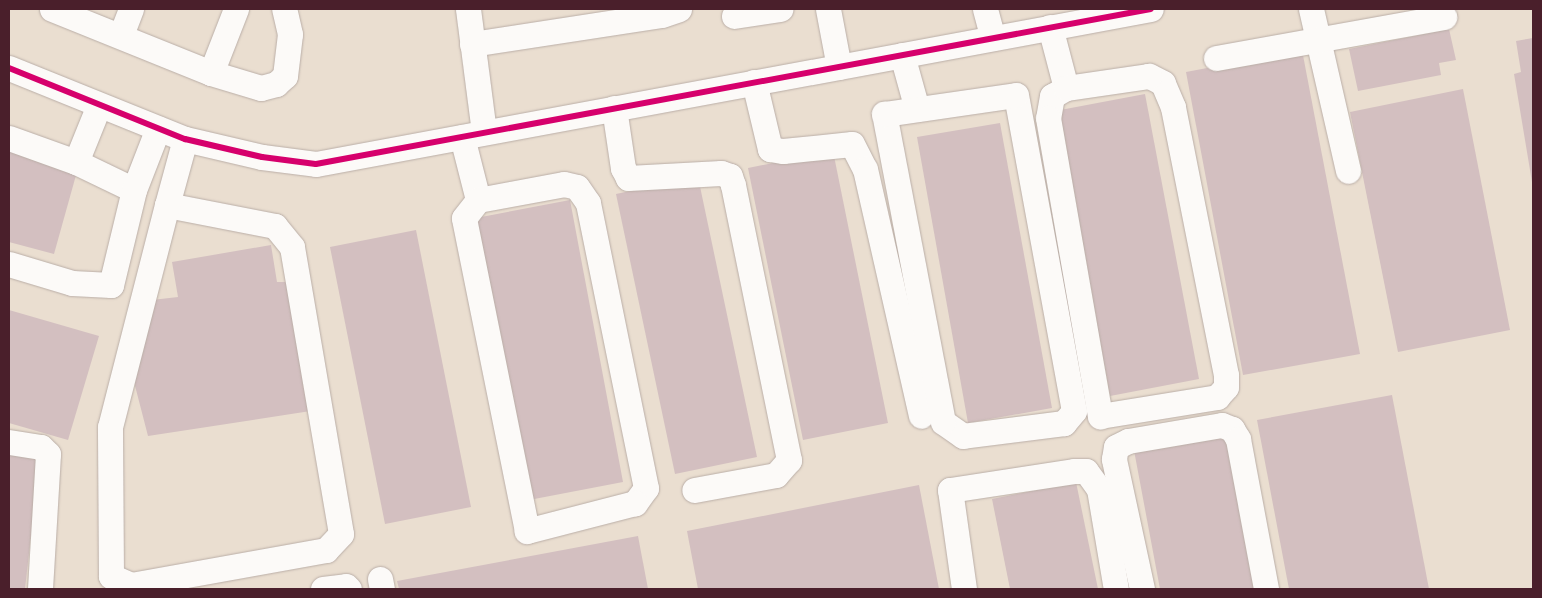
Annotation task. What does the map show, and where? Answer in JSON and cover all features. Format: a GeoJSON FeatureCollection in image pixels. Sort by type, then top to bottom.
{"type":"FeatureCollection","features":[{"type":"Feature","properties":{"kind":"street"},"geometry":{"type":"LineString","coordinates":[[52,9],[121,35],[211,73],[261,88],[276,84],[286,76],[290,59],[290,34],[284,9]]}},
{"type":"Feature","properties":{"kind":"street"},"geometry":{"type":"LineString","coordinates":[[121,35],[131,9]]}},
{"type":"Feature","properties":{"kind":"street"},"geometry":{"type":"LineString","coordinates":[[211,73],[236,9]]}},
{"type":"Feature","properties":{"kind":"street"},"geometry":{"type":"LineString","coordinates":[[468,9],[472,44],[473,135],[478,200],[464,218],[527,530],[635,503],[646,488],[588,203],[577,187],[564,184],[478,200]]}},
{"type":"Feature","properties":{"kind":"street"},"geometry":{"type":"LineString","coordinates":[[472,44],[662,15],[679,9]]}},
{"type":"Feature","properties":{"kind":"street"},"geometry":{"type":"LineString","coordinates":[[734,16],[780,9]]}},
{"type":"Feature","properties":{"kind":"street"},"geometry":{"type":"LineString","coordinates":[[828,9],[839,66]]}},
{"type":"Feature","properties":{"kind":"street"},"geometry":{"type":"LineString","coordinates":[[985,9],[993,38]]}},
{"type":"Feature","properties":{"kind":"street"},"geometry":{"type":"LineString","coordinates":[[9,68],[185,140],[262,157],[316,164],[1147,9]]}},
{"type":"Feature","properties":{"kind":"street"},"geometry":{"type":"LineString","coordinates":[[1311,9],[1348,171]]}},
{"type":"Feature","properties":{"kind":"street"},"geometry":{"type":"LineString","coordinates":[[1216,58],[1444,17]]}},
{"type":"Feature","properties":{"kind":"street"},"geometry":{"type":"LineString","coordinates":[[1050,27],[1066,88]]}},
{"type":"Feature","properties":{"kind":"street"},"geometry":{"type":"LineString","coordinates":[[902,55],[917,109]]}},
{"type":"Feature","properties":{"kind":"street"},"geometry":{"type":"LineString","coordinates":[[1149,76],[1163,83],[1173,107],[1226,374],[1226,387],[1217,397],[1100,416],[1048,118],[1052,96],[1066,88],[1149,76]]}},
{"type":"Feature","properties":{"kind":"street"},"geometry":{"type":"LineString","coordinates":[[754,82],[770,149],[783,151],[852,144],[865,168],[921,416]]}},
{"type":"Feature","properties":{"kind":"street"},"geometry":{"type":"LineString","coordinates":[[1016,95],[1074,411],[1064,423],[963,436],[942,422],[884,114],[917,109],[1016,95]]}},
{"type":"Feature","properties":{"kind":"street"},"geometry":{"type":"LineString","coordinates":[[76,162],[99,105]]}},
{"type":"Feature","properties":{"kind":"street"},"geometry":{"type":"LineString","coordinates":[[614,108],[623,168],[628,178],[722,173],[730,176],[733,185],[789,460],[776,475],[694,490]]}},
{"type":"Feature","properties":{"kind":"street"},"geometry":{"type":"LineString","coordinates":[[9,264],[72,283],[111,285],[134,190],[158,128]]}},
{"type":"Feature","properties":{"kind":"street"},"geometry":{"type":"LineString","coordinates":[[9,138],[76,162],[134,190]]}},
{"type":"Feature","properties":{"kind":"street"},"geometry":{"type":"LineString","coordinates":[[167,205],[275,226],[292,247],[341,534],[326,550],[131,585],[111,576],[110,426],[167,205],[185,140]]}},
{"type":"Feature","properties":{"kind":"street"},"geometry":{"type":"LineString","coordinates":[[1142,589],[1114,459],[1116,447],[1128,441],[1222,425],[1232,429],[1238,439],[1266,589]]}},
{"type":"Feature","properties":{"kind":"street"},"geometry":{"type":"LineString","coordinates":[[9,442],[41,447],[48,454],[40,589]]}},
{"type":"Feature","properties":{"kind":"street"},"geometry":{"type":"LineString","coordinates":[[964,589],[950,490],[1086,471],[1099,489],[1116,589]]}},
{"type":"Feature","properties":{"kind":"street"},"geometry":{"type":"LineString","coordinates":[[322,589],[346,586],[349,589]]}},
{"type":"Feature","properties":{"kind":"building"},"geometry":{"type":"Polygon","coordinates":[[[1449,29],[1456,60],[1439,63],[1441,75],[1358,91],[1349,49],[1449,29]]]}},
{"type":"Feature","properties":{"kind":"building"},"geometry":{"type":"Polygon","coordinates":[[[1533,38],[1532,182],[1514,74],[1521,72],[1516,41],[1533,38]]]}},
{"type":"Feature","properties":{"kind":"building"},"geometry":{"type":"Polygon","coordinates":[[[1302,50],[1360,354],[1243,375],[1186,72],[1302,50]]]}},
{"type":"Feature","properties":{"kind":"building"},"geometry":{"type":"Polygon","coordinates":[[[1463,89],[1510,330],[1398,352],[1350,112],[1463,89]]]}},
{"type":"Feature","properties":{"kind":"building"},"geometry":{"type":"Polygon","coordinates":[[[1145,94],[1199,379],[1110,396],[1055,111],[1145,94]]]}},
{"type":"Feature","properties":{"kind":"building"},"geometry":{"type":"Polygon","coordinates":[[[1000,123],[1052,408],[968,423],[917,137],[1000,123]]]}},
{"type":"Feature","properties":{"kind":"building"},"geometry":{"type":"Polygon","coordinates":[[[9,150],[78,168],[54,254],[9,242],[9,150]]]}},
{"type":"Feature","properties":{"kind":"building"},"geometry":{"type":"Polygon","coordinates":[[[833,151],[888,423],[803,440],[748,168],[833,151]]]}},
{"type":"Feature","properties":{"kind":"building"},"geometry":{"type":"Polygon","coordinates":[[[698,177],[757,457],[675,474],[616,194],[698,177]]]}},
{"type":"Feature","properties":{"kind":"building"},"geometry":{"type":"Polygon","coordinates":[[[570,200],[623,482],[529,500],[476,218],[570,200]]]}},
{"type":"Feature","properties":{"kind":"building"},"geometry":{"type":"Polygon","coordinates":[[[416,230],[471,507],[385,524],[330,247],[416,230]]]}},
{"type":"Feature","properties":{"kind":"building"},"geometry":{"type":"Polygon","coordinates":[[[271,245],[277,282],[294,282],[317,410],[148,436],[133,378],[152,300],[178,297],[172,262],[271,245]]]}},
{"type":"Feature","properties":{"kind":"building"},"geometry":{"type":"Polygon","coordinates":[[[9,310],[99,336],[68,440],[9,423],[9,310]]]}},
{"type":"Feature","properties":{"kind":"building"},"geometry":{"type":"Polygon","coordinates":[[[1392,395],[1429,589],[1289,589],[1257,420],[1392,395]]]}},
{"type":"Feature","properties":{"kind":"building"},"geometry":{"type":"Polygon","coordinates":[[[1225,428],[1255,589],[1160,589],[1133,445],[1225,428]]]}},
{"type":"Feature","properties":{"kind":"building"},"geometry":{"type":"Polygon","coordinates":[[[9,451],[40,454],[25,589],[9,589],[9,451]]]}},
{"type":"Feature","properties":{"kind":"building"},"geometry":{"type":"Polygon","coordinates":[[[1076,482],[1098,589],[1010,589],[992,499],[1076,482]]]}},
{"type":"Feature","properties":{"kind":"building"},"geometry":{"type":"Polygon","coordinates":[[[919,485],[939,589],[698,589],[687,531],[919,485]]]}},
{"type":"Feature","properties":{"kind":"building"},"geometry":{"type":"Polygon","coordinates":[[[638,536],[648,589],[399,589],[397,581],[638,536]]]}},
{"type":"Feature","properties":{"kind":"cycle path"},"geometry":{"type":"LineString","coordinates":[[9,68],[185,139],[262,157],[316,164],[1151,9]]}}]}
